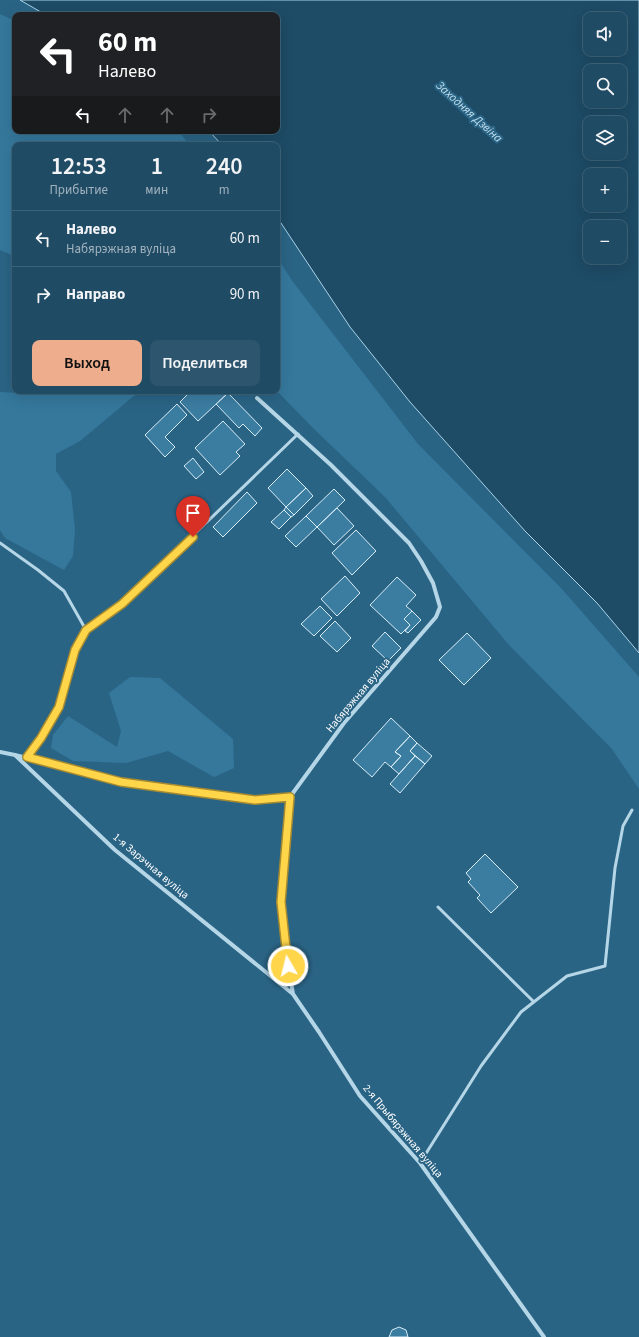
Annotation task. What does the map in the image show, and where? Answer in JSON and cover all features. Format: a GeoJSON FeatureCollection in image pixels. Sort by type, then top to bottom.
{"type":"FeatureCollection","features":[{"type":"Feature","properties":{"kind":"street","name":"Набярэжная вуліца"},"geometry":{"type":"LineString","coordinates":[[257,398],[298,434],[364,498],[408,544],[421,561],[434,583],[440,606],[436,617],[344,723],[290,797]]}},
{"type":"Feature","properties":{"kind":"street"},"geometry":{"type":"LineString","coordinates":[[0,752],[27,757],[121,782],[255,800],[290,797],[281,902],[286,952],[293,994]]}},
{"type":"Feature","properties":{"kind":"street","name":"1-я Зарэчная вуліца"},"geometry":{"type":"LineString","coordinates":[[15,755],[115,850],[293,994]]}},
{"type":"Feature","properties":{"kind":"street","name":"2-я Прыбярэжная вуліца"},"geometry":{"type":"LineString","coordinates":[[293,994],[360,1096],[420,1163],[544,1337]]}},
{"type":"Feature","properties":{"kind":"lane"},"geometry":{"type":"LineString","coordinates":[[27,757],[41,738],[59,707],[75,650],[86,630],[122,604],[298,434]]}},
{"type":"Feature","properties":{"kind":"lane"},"geometry":{"type":"LineString","coordinates":[[0,543],[64,591],[86,630]]}},
{"type":"Feature","properties":{"kind":"lane"},"geometry":{"type":"LineString","coordinates":[[420,1163],[481,1066],[521,1012],[567,976],[605,966],[615,868],[623,826],[632,810]]}},
{"type":"Feature","properties":{"kind":"lane"},"geometry":{"type":"LineString","coordinates":[[438,907],[534,1002]]}},
{"type":"Feature","properties":{"kind":"shaded area"},"geometry":{"type":"Polygon","coordinates":[[[0,14],[12,20],[12,134],[181,134],[187,142],[12,142],[12,255],[0,250],[0,14]]]}},
{"type":"Feature","properties":{"kind":"shaded area"},"geometry":{"type":"Polygon","coordinates":[[[280,262],[293,282],[418,444],[561,588],[639,677],[639,789],[612,749],[509,645],[385,497],[280,394],[280,262]]]}},
{"type":"Feature","properties":{"kind":"shaded area"},"geometry":{"type":"Polygon","coordinates":[[[0,392],[12,393],[12,394],[135,394],[80,441],[56,454],[56,471],[71,492],[75,530],[73,556],[64,570],[5,538],[0,530],[0,392]]]}},
{"type":"Feature","properties":{"kind":"shaded area"},"geometry":{"type":"Polygon","coordinates":[[[130,677],[160,678],[233,739],[234,768],[214,777],[168,751],[126,763],[73,761],[51,748],[53,735],[68,716],[117,747],[121,731],[109,693],[130,677]]]}},
{"type":"Feature","properties":{"kind":"water","name":"Заходняя Дзвіна"},"geometry":{"type":"Polygon","coordinates":[[[20,0],[639,0],[639,653],[597,603],[525,531],[410,402],[350,327],[280,222],[280,142],[219,142],[212,134],[280,134],[280,12],[41,12],[20,0]]]}},
{"type":"Feature","properties":{"kind":"building"},"geometry":{"type":"Polygon","coordinates":[[[188,394],[227,394],[198,421],[180,402],[188,394]]]}},
{"type":"Feature","properties":{"kind":"building"},"geometry":{"type":"Polygon","coordinates":[[[227,394],[229,394],[262,428],[255,436],[243,424],[239,428],[216,404],[227,394]]]}},
{"type":"Feature","properties":{"kind":"building"},"geometry":{"type":"Polygon","coordinates":[[[177,404],[187,415],[165,437],[175,447],[165,457],[145,435],[177,404]]]}},
{"type":"Feature","properties":{"kind":"building"},"geometry":{"type":"Polygon","coordinates":[[[223,421],[245,444],[236,452],[240,456],[220,475],[195,448],[223,421]]]}},
{"type":"Feature","properties":{"kind":"building"},"geometry":{"type":"Polygon","coordinates":[[[193,458],[204,472],[196,479],[184,466],[193,458]]]}},
{"type":"Feature","properties":{"kind":"building"},"geometry":{"type":"Polygon","coordinates":[[[287,469],[306,488],[286,507],[268,488],[287,469]]]}},
{"type":"Feature","properties":{"kind":"building"},"geometry":{"type":"Polygon","coordinates":[[[306,488],[313,496],[294,515],[286,507],[306,488]]]}},
{"type":"Feature","properties":{"kind":"building"},"geometry":{"type":"Polygon","coordinates":[[[334,489],[345,500],[317,527],[306,516],[334,489]]]}},
{"type":"Feature","properties":{"kind":"building"},"geometry":{"type":"Polygon","coordinates":[[[247,492],[257,503],[223,537],[213,527],[247,492]]]}},
{"type":"Feature","properties":{"kind":"building"},"geometry":{"type":"Polygon","coordinates":[[[286,507],[294,515],[291,517],[284,510],[286,507]]]}},
{"type":"Feature","properties":{"kind":"building"},"geometry":{"type":"Polygon","coordinates":[[[337,508],[354,526],[334,545],[317,527],[337,508]]]}},
{"type":"Feature","properties":{"kind":"building"},"geometry":{"type":"Polygon","coordinates":[[[284,510],[291,517],[279,529],[271,522],[284,510]]]}},
{"type":"Feature","properties":{"kind":"building"},"geometry":{"type":"Polygon","coordinates":[[[306,516],[317,527],[296,547],[285,536],[306,516]]]}},
{"type":"Feature","properties":{"kind":"building"},"geometry":{"type":"Polygon","coordinates":[[[356,530],[376,551],[352,575],[332,553],[356,530]]]}},
{"type":"Feature","properties":{"kind":"building"},"geometry":{"type":"Polygon","coordinates":[[[345,576],[360,593],[337,616],[321,599],[345,576]]]}},
{"type":"Feature","properties":{"kind":"building"},"geometry":{"type":"Polygon","coordinates":[[[397,577],[416,595],[406,606],[412,611],[404,619],[410,625],[401,634],[370,605],[397,577]]]}},
{"type":"Feature","properties":{"kind":"building"},"geometry":{"type":"Polygon","coordinates":[[[320,606],[332,618],[314,636],[301,624],[320,606]]]}},
{"type":"Feature","properties":{"kind":"building"},"geometry":{"type":"Polygon","coordinates":[[[412,611],[421,620],[408,633],[405,631],[410,625],[404,619],[412,611]]]}},
{"type":"Feature","properties":{"kind":"building"},"geometry":{"type":"Polygon","coordinates":[[[335,621],[351,638],[337,652],[320,636],[335,621]]]}},
{"type":"Feature","properties":{"kind":"building"},"geometry":{"type":"Polygon","coordinates":[[[385,632],[401,648],[388,661],[372,646],[385,632]]]}},
{"type":"Feature","properties":{"kind":"building"},"geometry":{"type":"Polygon","coordinates":[[[467,633],[491,658],[464,685],[439,660],[467,633]]]}},
{"type":"Feature","properties":{"kind":"building"},"geometry":{"type":"Polygon","coordinates":[[[391,718],[410,736],[395,752],[401,756],[391,767],[385,762],[372,777],[353,760],[391,718]]]}},
{"type":"Feature","properties":{"kind":"building"},"geometry":{"type":"Polygon","coordinates":[[[410,736],[417,743],[410,751],[415,756],[399,774],[391,767],[401,756],[395,752],[410,736]]]}},
{"type":"Feature","properties":{"kind":"building"},"geometry":{"type":"Polygon","coordinates":[[[417,743],[432,756],[425,764],[410,751],[417,743]]]}},
{"type":"Feature","properties":{"kind":"building"},"geometry":{"type":"Polygon","coordinates":[[[415,756],[425,764],[400,793],[390,784],[415,756]]]}},
{"type":"Feature","properties":{"kind":"building"},"geometry":{"type":"Polygon","coordinates":[[[485,854],[518,887],[491,913],[477,898],[480,895],[468,882],[471,879],[466,873],[485,854]]]}},
{"type":"Feature","properties":{"kind":"building"},"geometry":{"type":"Polygon","coordinates":[[[399,1327],[406,1330],[408,1337],[389,1337],[392,1330],[399,1327]]]}},
{"type":"Feature","properties":{"kind":"route"},"geometry":{"type":"LineString","coordinates":[[193,537],[122,604],[86,630],[75,650],[59,707],[41,738],[27,757],[121,782],[255,800],[290,797],[281,902],[288,966]]}}]}
